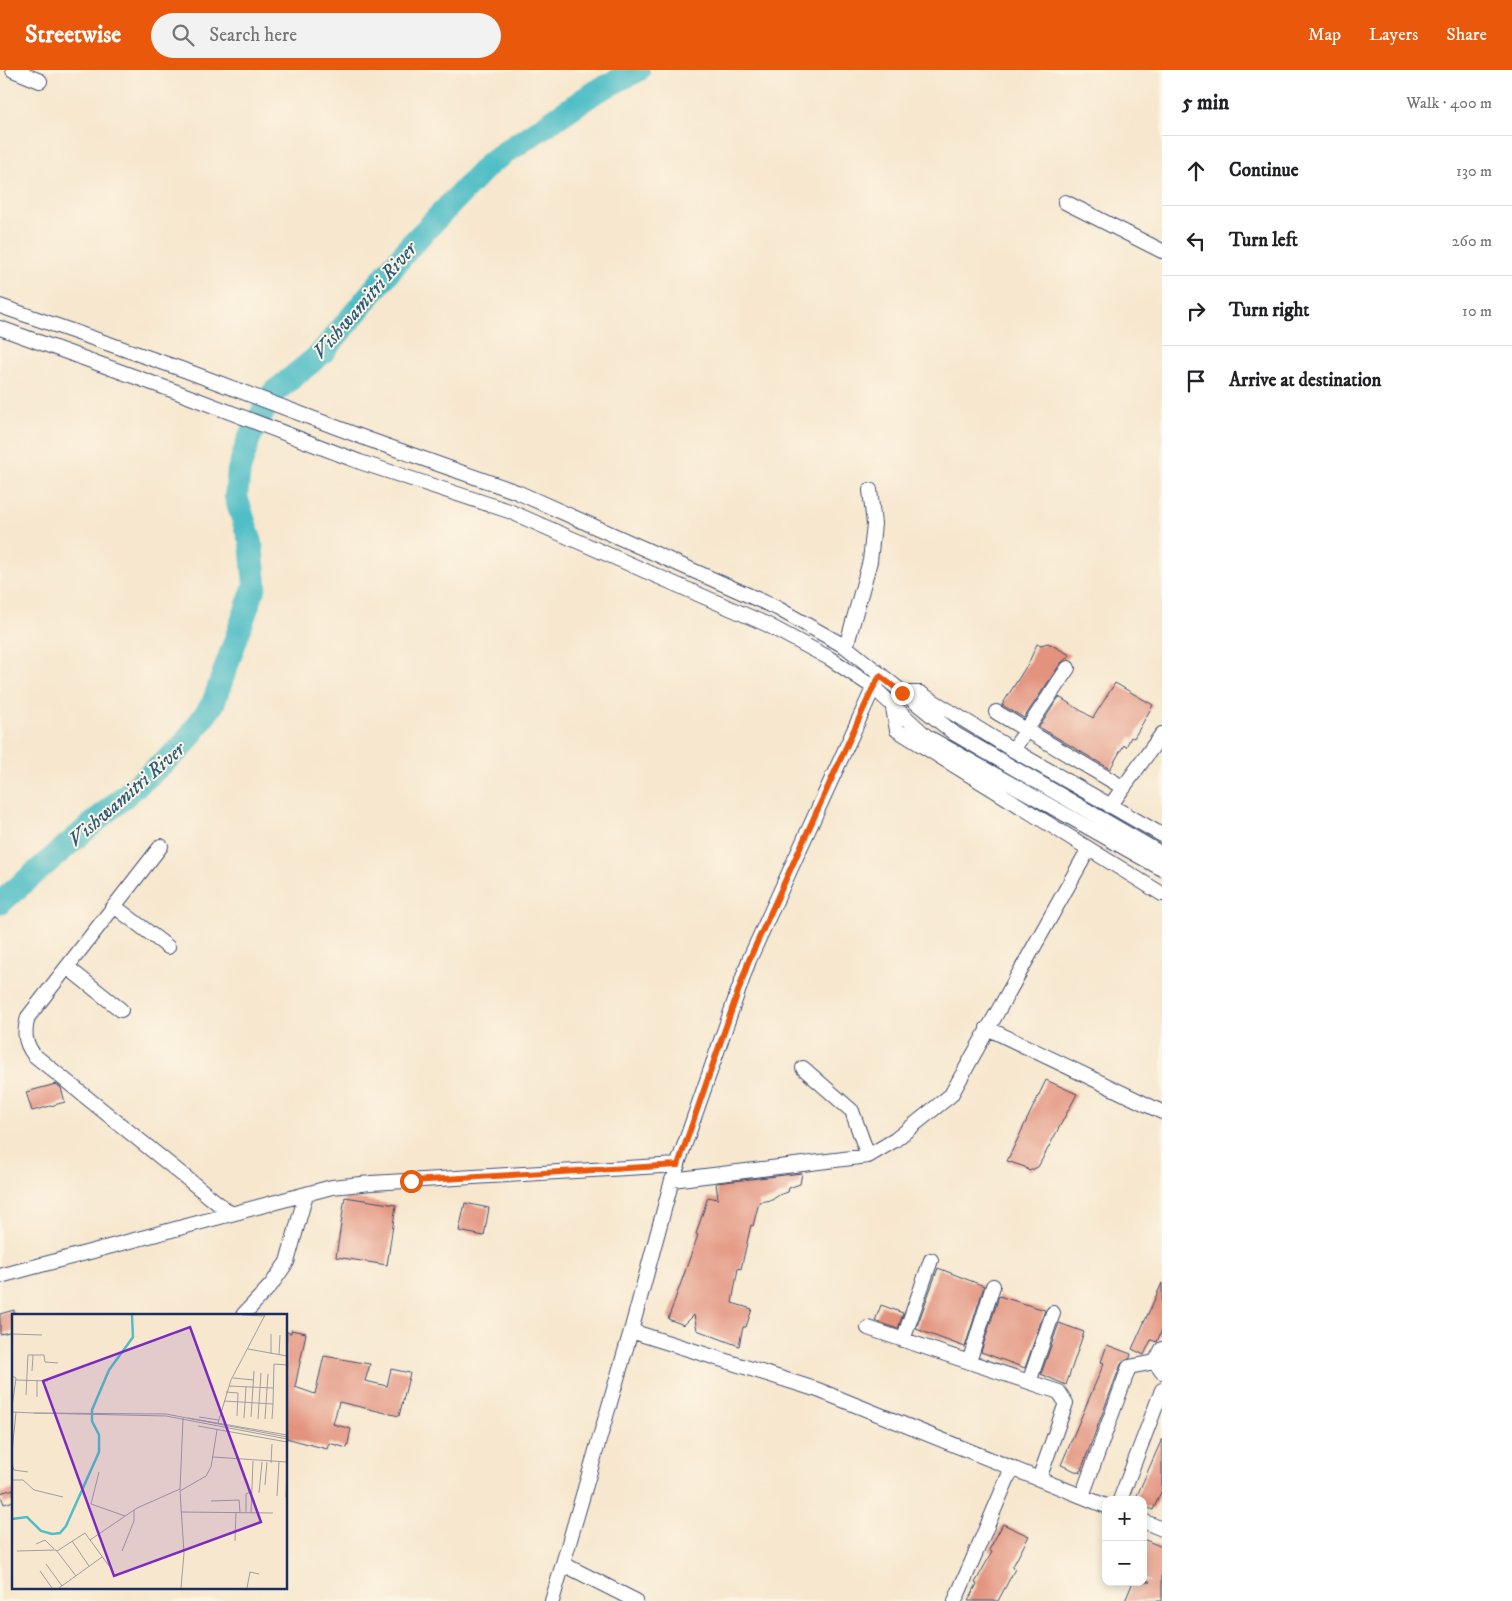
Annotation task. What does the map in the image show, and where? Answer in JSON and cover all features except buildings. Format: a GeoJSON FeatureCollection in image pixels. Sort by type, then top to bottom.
{"type":"FeatureCollection","features":[{"type":"Feature","properties":{"kind":"street"},"geometry":{"type":"LineString","coordinates":[[13,70],[40,81]]}},
{"type":"Feature","properties":{"kind":"street"},"geometry":{"type":"LineString","coordinates":[[1065,202],[1162,251]]}},
{"type":"Feature","properties":{"kind":"street"},"geometry":{"type":"LineString","coordinates":[[0,306],[187,371],[370,440],[517,492],[777,608],[846,647],[876,682],[893,708],[926,736],[1162,869]]}},
{"type":"Feature","properties":{"kind":"street"},"geometry":{"type":"LineString","coordinates":[[0,328],[177,392],[360,462],[527,519],[766,624],[876,682],[902,693],[955,734],[1162,854]]}},
{"type":"Feature","properties":{"kind":"street"},"geometry":{"type":"LineString","coordinates":[[846,647],[870,561],[874,524],[870,490]]}},
{"type":"Feature","properties":{"kind":"street"},"geometry":{"type":"LineString","coordinates":[[1013,750],[1068,668]]}},
{"type":"Feature","properties":{"kind":"street"},"geometry":{"type":"LineString","coordinates":[[552,1601],[631,1331],[672,1180],[749,960],[876,682]]}},
{"type":"Feature","properties":{"kind":"street"},"geometry":{"type":"LineString","coordinates":[[902,693],[920,693],[1013,750],[1162,835]]}},
{"type":"Feature","properties":{"kind":"street"},"geometry":{"type":"LineString","coordinates":[[893,708],[897,730],[1088,850],[1162,894]]}},
{"type":"Feature","properties":{"kind":"street"},"geometry":{"type":"LineString","coordinates":[[996,712],[1124,788]]}},
{"type":"Feature","properties":{"kind":"street"},"geometry":{"type":"LineString","coordinates":[[1110,806],[1162,734]]}},
{"type":"Feature","properties":{"kind":"street"},"geometry":{"type":"LineString","coordinates":[[161,846],[28,1017],[25,1028],[26,1043],[34,1055],[231,1214]]}},
{"type":"Feature","properties":{"kind":"street"},"geometry":{"type":"LineString","coordinates":[[672,1180],[868,1156],[895,1140],[951,1095],[1088,850]]}},
{"type":"Feature","properties":{"kind":"street"},"geometry":{"type":"LineString","coordinates":[[114,906],[168,947]]}},
{"type":"Feature","properties":{"kind":"street"},"geometry":{"type":"LineString","coordinates":[[68,967],[121,1010]]}},
{"type":"Feature","properties":{"kind":"street"},"geometry":{"type":"LineString","coordinates":[[987,1028],[1162,1112]]}},
{"type":"Feature","properties":{"kind":"street"},"geometry":{"type":"LineString","coordinates":[[803,1068],[852,1111],[868,1156]]}},
{"type":"Feature","properties":{"kind":"street"},"geometry":{"type":"LineString","coordinates":[[0,1276],[332,1187],[371,1183],[678,1165]]}},
{"type":"Feature","properties":{"kind":"street"},"geometry":{"type":"LineString","coordinates":[[244,1314],[271,1286],[287,1262],[306,1194]]}},
{"type":"Feature","properties":{"kind":"street"},"geometry":{"type":"LineString","coordinates":[[903,1340],[931,1260]]}},
{"type":"Feature","properties":{"kind":"street"},"geometry":{"type":"LineString","coordinates":[[969,1362],[993,1286]]}},
{"type":"Feature","properties":{"kind":"street"},"geometry":{"type":"LineString","coordinates":[[1029,1382],[1053,1313]]}},
{"type":"Feature","properties":{"kind":"street"},"geometry":{"type":"LineString","coordinates":[[868,1328],[1059,1392],[1066,1403],[1039,1479]]}},
{"type":"Feature","properties":{"kind":"street"},"geometry":{"type":"LineString","coordinates":[[631,1331],[792,1381],[1102,1504]]}},
{"type":"Feature","properties":{"kind":"street"},"geometry":{"type":"LineString","coordinates":[[1082,1496],[1129,1367],[1159,1367],[1162,1349]]}},
{"type":"Feature","properties":{"kind":"street"},"geometry":{"type":"LineString","coordinates":[[1122,1496],[1162,1390]]}},
{"type":"Feature","properties":{"kind":"street"},"geometry":{"type":"LineString","coordinates":[[955,1601],[1012,1468]]}},
{"type":"Feature","properties":{"kind":"street"},"geometry":{"type":"LineString","coordinates":[[1147,1523],[1162,1529]]}},
{"type":"Feature","properties":{"kind":"street"},"geometry":{"type":"LineString","coordinates":[[563,1564],[636,1601]]}},
{"type":"Feature","properties":{"kind":"waterway","name":"Vishwamitri River"},"geometry":{"type":"LineString","coordinates":[[0,903],[182,747],[213,704],[255,585],[251,543],[236,497],[239,470],[249,438],[273,393],[321,354],[411,245],[491,162],[595,92],[638,70]]}},
{"type":"Feature","properties":{"kind":"route"},"geometry":{"type":"LineString","coordinates":[[411,1181],[678,1165],[749,960],[873,688],[880,676],[902,693]]}}]}
